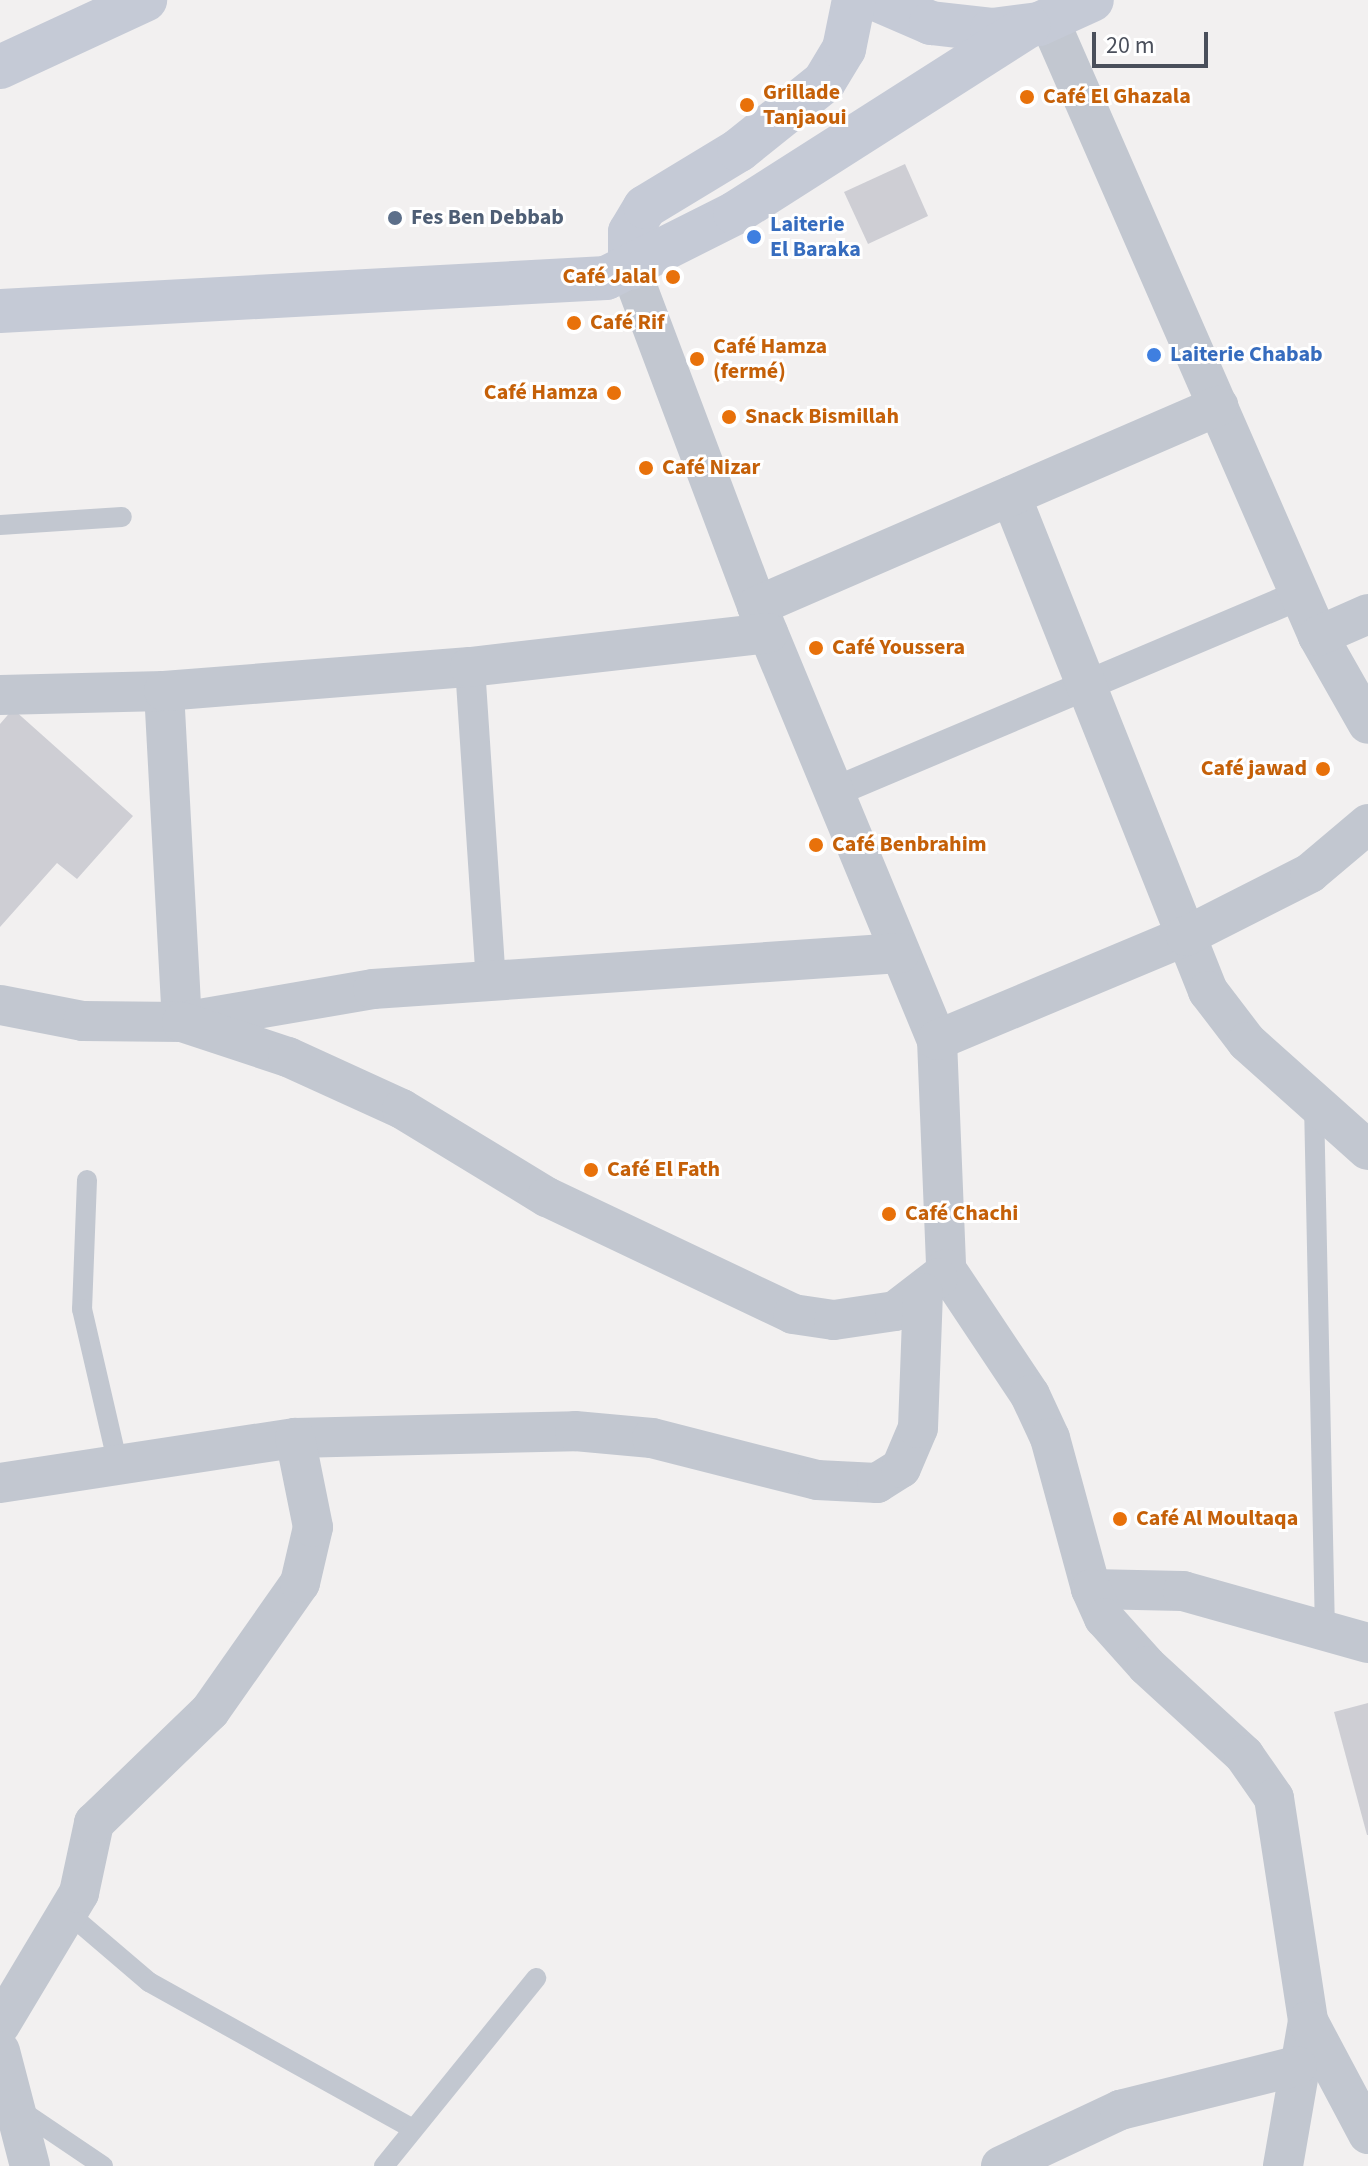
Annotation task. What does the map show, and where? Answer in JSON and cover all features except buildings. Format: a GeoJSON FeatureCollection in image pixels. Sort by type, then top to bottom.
{"type":"FeatureCollection","features":[{"type":"Feature","properties":{"kind":"main road"},"geometry":{"type":"LineString","coordinates":[[0,67],[145,0]]}},
{"type":"Feature","properties":{"kind":"main road"},"geometry":{"type":"LineString","coordinates":[[630,268],[630,232],[645,207],[739,150],[824,82],[844,49],[854,0]]}},
{"type":"Feature","properties":{"kind":"main road"},"geometry":{"type":"LineString","coordinates":[[878,0],[955,29],[1039,23]]}},
{"type":"Feature","properties":{"kind":"main road"},"geometry":{"type":"LineString","coordinates":[[0,311],[581,283],[630,268],[735,213],[1039,23],[1092,0]]}},
{"type":"Feature","properties":{"kind":"street"},"geometry":{"type":"LineString","coordinates":[[1039,23],[1218,406],[1318,636],[1368,724]]}},
{"type":"Feature","properties":{"kind":"street"},"geometry":{"type":"LineString","coordinates":[[0,1483],[117,1461],[295,1438],[624,1433],[817,1480],[877,1483],[901,1468],[918,1428],[935,1281],[937,1040],[763,619],[630,268]]}},
{"type":"Feature","properties":{"kind":"street"},"geometry":{"type":"LineString","coordinates":[[0,695],[164,691],[470,667],[763,619],[1011,496],[1218,406]]}},
{"type":"Feature","properties":{"kind":"street"},"geometry":{"type":"LineString","coordinates":[[1011,496],[1186,936],[1222,1017],[1314,1097],[1368,1150]]}},
{"type":"Feature","properties":{"kind":"street"},"geometry":{"type":"LineString","coordinates":[[834,792],[1300,595]]}},
{"type":"Feature","properties":{"kind":"street"},"geometry":{"type":"LineString","coordinates":[[1318,636],[1368,614]]}},
{"type":"Feature","properties":{"kind":"street"},"geometry":{"type":"LineString","coordinates":[[470,667],[491,981]]}},
{"type":"Feature","properties":{"kind":"street"},"geometry":{"type":"LineString","coordinates":[[164,691],[182,1022]]}},
{"type":"Feature","properties":{"kind":"street"},"geometry":{"type":"LineString","coordinates":[[937,1040],[1186,936],[1310,873],[1368,824]]}},
{"type":"Feature","properties":{"kind":"street"},"geometry":{"type":"LineString","coordinates":[[0,1005],[83,1021],[182,1022],[373,989],[900,953]]}},
{"type":"Feature","properties":{"kind":"street"},"geometry":{"type":"LineString","coordinates":[[182,1022],[288,1057],[402,1109],[547,1197],[793,1314],[867,1316],[935,1281]]}},
{"type":"Feature","properties":{"kind":"street"},"geometry":{"type":"LineString","coordinates":[[935,1281],[1030,1395],[1050,1438],[1091,1589],[1112,1627],[1244,1755],[1274,1798],[1308,2021],[1368,2134]]}},
{"type":"Feature","properties":{"kind":"street"},"geometry":{"type":"LineString","coordinates":[[0,2025],[81,1887],[94,1823],[210,1711],[307,1570],[313,1527],[295,1438]]}},
{"type":"Feature","properties":{"kind":"street"},"geometry":{"type":"LineString","coordinates":[[1091,1589],[1183,1591],[1368,1643]]}},
{"type":"Feature","properties":{"kind":"street"},"geometry":{"type":"LineString","coordinates":[[1283,2166],[1297,2066],[1308,2021]]}},
{"type":"Feature","properties":{"kind":"street"},"geometry":{"type":"LineString","coordinates":[[0,2051],[30,2166]]}},
{"type":"Feature","properties":{"kind":"street"},"geometry":{"type":"LineString","coordinates":[[1001,2166],[1120,2110],[1297,2066]]}},
{"type":"Feature","properties":{"kind":"lane"},"geometry":{"type":"LineString","coordinates":[[0,525],[122,517]]}},
{"type":"Feature","properties":{"kind":"lane"},"geometry":{"type":"LineString","coordinates":[[1314,1097],[1325,1631]]}},
{"type":"Feature","properties":{"kind":"lane"},"geometry":{"type":"LineString","coordinates":[[87,1180],[82,1309],[117,1461]]}},
{"type":"Feature","properties":{"kind":"lane"},"geometry":{"type":"LineString","coordinates":[[67,1912],[149,1982],[413,2129]]}},
{"type":"Feature","properties":{"kind":"lane"},"geometry":{"type":"LineString","coordinates":[[384,2166],[536,1978]]}},
{"type":"Feature","properties":{"kind":"lane"},"geometry":{"type":"LineString","coordinates":[[16,2108],[103,2166]]}},
{"type":"Feature","properties":{"kind":"place","name":"Café El Ghazala"},"geometry":{"type":"Point","coordinates":[1027,97]}},
{"type":"Feature","properties":{"kind":"place","name":"Grillade Tanjaoui"},"geometry":{"type":"Point","coordinates":[747,105]}},
{"type":"Feature","properties":{"kind":"place","name":"Fes Ben Debbab"},"geometry":{"type":"Point","coordinates":[395,218]}},
{"type":"Feature","properties":{"kind":"place","name":"Laiterie El Baraka"},"geometry":{"type":"Point","coordinates":[754,237]}},
{"type":"Feature","properties":{"kind":"place","name":"Café Jalal"},"geometry":{"type":"Point","coordinates":[673,277]}},
{"type":"Feature","properties":{"kind":"place","name":"Café Rif"},"geometry":{"type":"Point","coordinates":[574,323]}},
{"type":"Feature","properties":{"kind":"place","name":"Laiterie Chabab"},"geometry":{"type":"Point","coordinates":[1154,355]}},
{"type":"Feature","properties":{"kind":"place","name":"Café Hamza (fermé)"},"geometry":{"type":"Point","coordinates":[697,359]}},
{"type":"Feature","properties":{"kind":"place","name":"Café Hamza"},"geometry":{"type":"Point","coordinates":[614,393]}},
{"type":"Feature","properties":{"kind":"place","name":"Snack Bismillah"},"geometry":{"type":"Point","coordinates":[729,417]}},
{"type":"Feature","properties":{"kind":"place","name":"Café Nizar"},"geometry":{"type":"Point","coordinates":[646,468]}},
{"type":"Feature","properties":{"kind":"place","name":"Café Youssera"},"geometry":{"type":"Point","coordinates":[816,648]}},
{"type":"Feature","properties":{"kind":"place","name":"Café jawad"},"geometry":{"type":"Point","coordinates":[1323,769]}},
{"type":"Feature","properties":{"kind":"place","name":"Café Benbrahim"},"geometry":{"type":"Point","coordinates":[816,845]}},
{"type":"Feature","properties":{"kind":"place","name":"Café El Fath"},"geometry":{"type":"Point","coordinates":[591,1170]}},
{"type":"Feature","properties":{"kind":"place","name":"Café Chachi"},"geometry":{"type":"Point","coordinates":[889,1214]}},
{"type":"Feature","properties":{"kind":"place","name":"Café Al Moultaqa"},"geometry":{"type":"Point","coordinates":[1120,1519]}}]}
